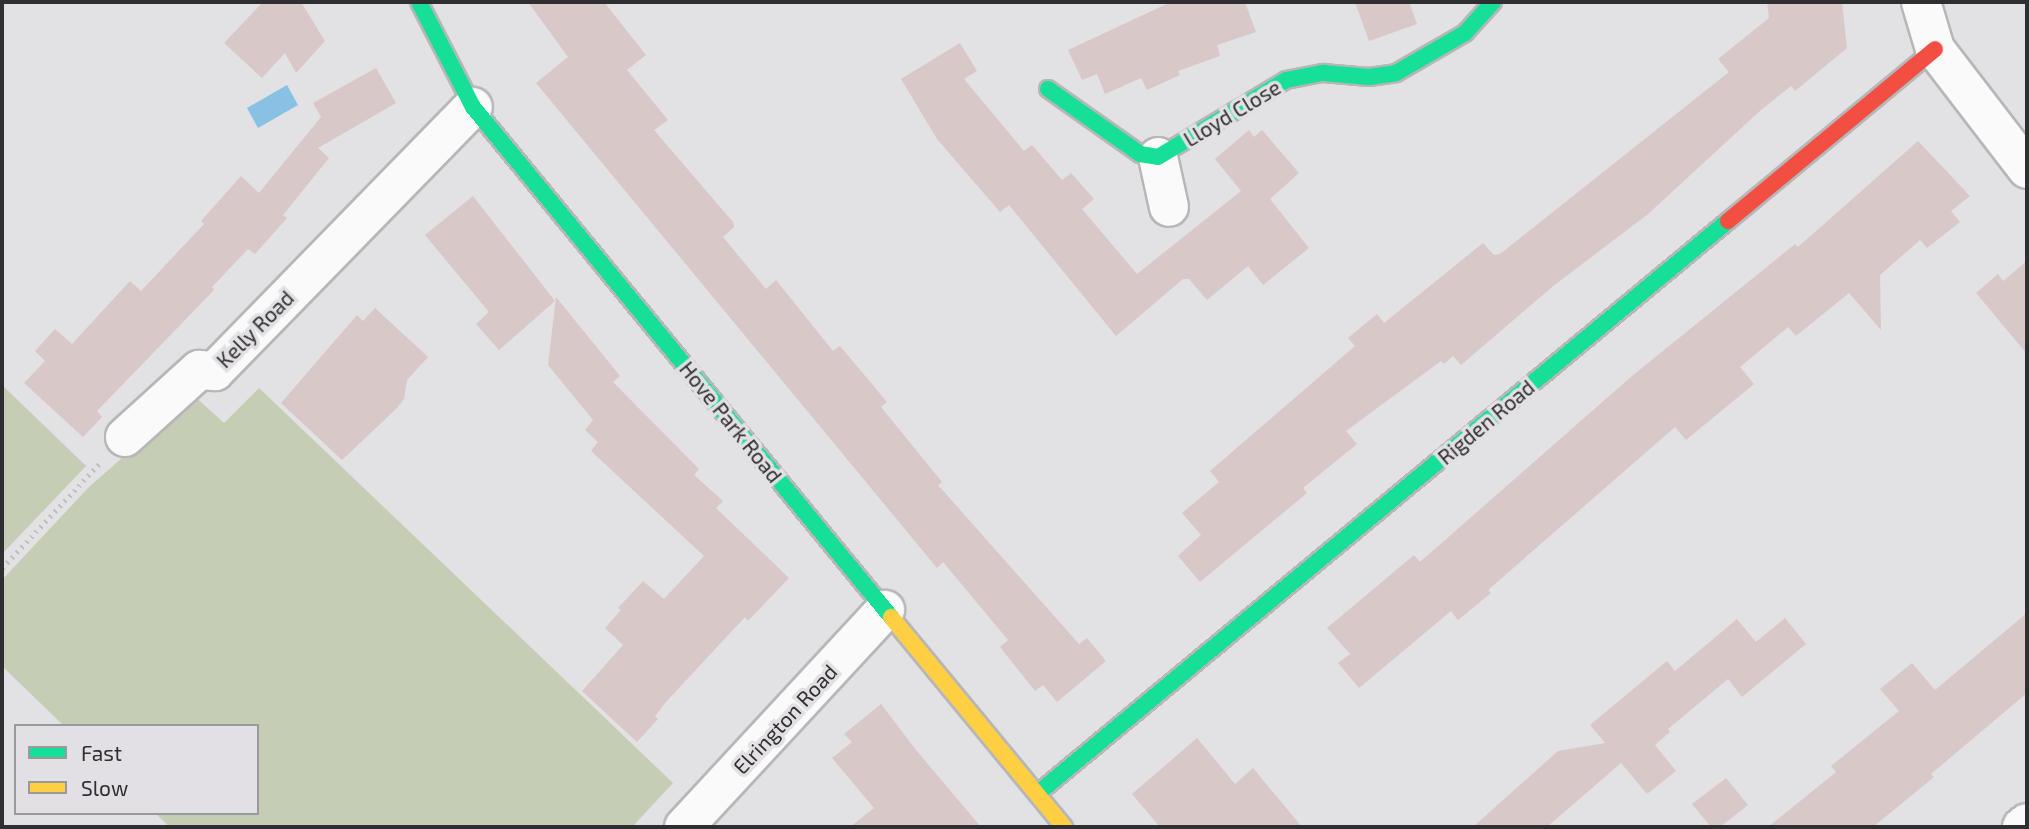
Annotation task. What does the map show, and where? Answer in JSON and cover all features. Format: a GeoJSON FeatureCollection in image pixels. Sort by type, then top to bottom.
{"type":"FeatureCollection","features":[{"type":"Feature","properties":{"kind":"street","name":"Hove Park Road"},"geometry":{"type":"LineString","coordinates":[[419,2],[473,107],[1064,827]]}},
{"type":"Feature","properties":{"kind":"street","name":"Lloyd Close"},"geometry":{"type":"LineString","coordinates":[[1158,157],[1286,80],[1323,73],[1369,77],[1395,73],[1465,33],[1493,2]]}},
{"type":"Feature","properties":{"kind":"street"},"geometry":{"type":"LineString","coordinates":[[1921,2],[1935,50],[2027,169]]}},
{"type":"Feature","properties":{"kind":"street","name":"Rigden Road"},"geometry":{"type":"LineString","coordinates":[[1037,794],[1935,50]]}},
{"type":"Feature","properties":{"kind":"street"},"geometry":{"type":"LineString","coordinates":[[1048,89],[1140,154],[1158,157],[1169,207]]}},
{"type":"Feature","properties":{"kind":"street","name":"Kelly Road"},"geometry":{"type":"LineString","coordinates":[[125,437],[199,370],[215,371],[473,107]]}},
{"type":"Feature","properties":{"kind":"street","name":"Elrington Road"},"geometry":{"type":"LineString","coordinates":[[684,827],[885,610]]}},
{"type":"Feature","properties":{"kind":"street"},"geometry":{"type":"LineString","coordinates":[[2022,827],[2027,823]]}},
{"type":"Feature","properties":{"kind":"path"},"geometry":{"type":"LineString","coordinates":[[2,568],[125,437]]}},
{"type":"Feature","properties":{"kind":"green space"},"geometry":{"type":"Polygon","coordinates":[[[2,385],[86,466],[2,554],[2,385]]]}},
{"type":"Feature","properties":{"kind":"green space"},"geometry":{"type":"Polygon","coordinates":[[[259,388],[673,783],[632,827],[170,827],[157,815],[259,815],[259,724],[62,724],[2,666],[2,580],[88,488],[193,395],[224,423],[259,388]]]}},
{"type":"Feature","properties":{"kind":"water"},"geometry":{"type":"Polygon","coordinates":[[[287,85],[298,105],[258,128],[247,108],[287,85]]]}},
{"type":"Feature","properties":{"kind":"building"},"geometry":{"type":"Polygon","coordinates":[[[263,2],[301,2],[325,41],[296,73],[285,53],[262,78],[224,43],[263,2]]]}},
{"type":"Feature","properties":{"kind":"building"},"geometry":{"type":"Polygon","coordinates":[[[528,2],[604,2],[646,55],[627,70],[668,120],[654,130],[733,222],[734,227],[723,237],[766,289],[776,280],[833,351],[840,346],[887,402],[881,407],[942,482],[938,485],[1079,644],[1087,638],[1106,661],[1057,702],[1043,685],[1035,691],[1000,647],[1008,640],[943,562],[937,568],[536,83],[568,57],[528,2]]]}},
{"type":"Feature","properties":{"kind":"building"},"geometry":{"type":"Polygon","coordinates":[[[1171,2],[1245,2],[1256,32],[1217,45],[1220,56],[1178,71],[1180,75],[1147,90],[1141,78],[1105,94],[1097,74],[1082,80],[1068,50],[1171,2]]]}},
{"type":"Feature","properties":{"kind":"building"},"geometry":{"type":"Polygon","coordinates":[[[1355,2],[1409,2],[1417,24],[1369,41],[1355,2]]]}},
{"type":"Feature","properties":{"kind":"building"},"geometry":{"type":"Polygon","coordinates":[[[1767,2],[1842,2],[1847,48],[1795,91],[1791,86],[1761,110],[1648,214],[1552,287],[1461,365],[1453,356],[1444,364],[1441,361],[1346,431],[1357,444],[1303,488],[1307,493],[1200,582],[1178,556],[1201,535],[1182,513],[1219,482],[1210,471],[1355,346],[1348,338],[1377,314],[1384,323],[1483,243],[1494,255],[1500,254],[1729,72],[1718,59],[1769,18],[1767,2]]]}},
{"type":"Feature","properties":{"kind":"building"},"geometry":{"type":"Polygon","coordinates":[[[960,43],[977,71],[964,79],[1024,151],[1032,145],[1062,180],[1071,173],[1094,199],[1082,209],[1137,274],[1241,191],[1215,159],[1249,130],[1254,137],[1262,130],[1299,173],[1270,199],[1309,248],[1263,285],[1248,266],[1207,300],[1189,279],[1183,279],[1116,336],[1009,205],[1000,212],[937,139],[901,79],[960,43]]]}},
{"type":"Feature","properties":{"kind":"building"},"geometry":{"type":"Polygon","coordinates":[[[376,68],[396,103],[318,148],[329,158],[283,215],[287,218],[255,254],[248,249],[212,287],[214,290],[97,411],[102,417],[83,437],[24,383],[45,361],[35,351],[55,329],[72,344],[130,281],[141,291],[204,224],[201,221],[241,176],[259,193],[321,117],[313,103],[376,68]]]}},
{"type":"Feature","properties":{"kind":"building"},"geometry":{"type":"Polygon","coordinates":[[[1918,141],[1970,196],[1951,211],[1960,222],[1927,248],[1920,240],[1880,275],[1881,330],[1849,293],[1796,336],[1788,327],[1740,367],[1754,384],[1686,440],[1675,427],[1488,590],[1491,593],[1458,620],[1451,611],[1359,688],[1338,663],[1350,654],[1327,628],[1414,555],[1420,562],[1632,376],[1795,244],[1798,247],[1918,141]]]}},
{"type":"Feature","properties":{"kind":"building"},"geometry":{"type":"Polygon","coordinates":[[[473,196],[555,301],[499,350],[476,324],[489,312],[425,235],[473,196]]]}},
{"type":"Feature","properties":{"kind":"building"},"geometry":{"type":"Polygon","coordinates":[[[2027,261],[2027,354],[1976,293],[1998,274],[2003,281],[2027,261]]]}},
{"type":"Feature","properties":{"kind":"building"},"geometry":{"type":"Polygon","coordinates":[[[556,297],[620,376],[613,382],[699,469],[694,475],[723,501],[716,508],[789,578],[748,621],[745,617],[665,703],[655,716],[658,719],[637,742],[582,691],[623,645],[605,628],[621,610],[618,608],[643,581],[664,599],[704,556],[591,451],[598,442],[585,430],[593,420],[548,365],[556,297]]]}},
{"type":"Feature","properties":{"kind":"building"},"geometry":{"type":"Polygon","coordinates":[[[375,308],[428,357],[407,380],[404,399],[397,408],[342,460],[281,403],[357,315],[363,321],[375,308]]]}},
{"type":"Feature","properties":{"kind":"building"},"geometry":{"type":"Polygon","coordinates":[[[2027,613],[2027,693],[1931,774],[1934,777],[1873,827],[1768,827],[1836,772],[1831,766],[1899,711],[1880,689],[1912,663],[1935,690],[2027,613]]]}},
{"type":"Feature","properties":{"kind":"building"},"geometry":{"type":"Polygon","coordinates":[[[1785,618],[1806,644],[1742,697],[1728,679],[1668,729],[1670,732],[1655,745],[1676,771],[1647,794],[1621,763],[1547,827],[1473,827],[1558,751],[1605,743],[1590,725],[1667,661],[1675,671],[1737,619],[1756,642],[1785,618]]]}},
{"type":"Feature","properties":{"kind":"building"},"geometry":{"type":"Polygon","coordinates":[[[881,704],[981,827],[850,827],[874,808],[832,758],[852,742],[844,734],[881,704]]]}},
{"type":"Feature","properties":{"kind":"building"},"geometry":{"type":"Polygon","coordinates":[[[1197,738],[1235,784],[1253,768],[1302,827],[1160,827],[1132,794],[1197,738]]]}},
{"type":"Feature","properties":{"kind":"building"},"geometry":{"type":"Polygon","coordinates":[[[1726,778],[1748,805],[1720,827],[1711,827],[1692,804],[1726,778]]]}},
{"type":"Feature","properties":{"kind":"traffic: fast"},"geometry":{"type":"LineString","coordinates":[[419,2],[473,107],[891,617]]}},
{"type":"Feature","properties":{"kind":"traffic: fast"},"geometry":{"type":"LineString","coordinates":[[1048,89],[1140,154],[1158,157],[1286,80],[1323,73],[1369,77],[1396,73],[1465,33],[1493,2]]}},
{"type":"Feature","properties":{"kind":"traffic: fast"},"geometry":{"type":"LineString","coordinates":[[1037,794],[1728,221]]}},
{"type":"Feature","properties":{"kind":"traffic: slow"},"geometry":{"type":"LineString","coordinates":[[891,617],[1064,827]]}},
{"type":"Feature","properties":{"kind":"traffic: jam"},"geometry":{"type":"LineString","coordinates":[[1728,221],[1935,49]]}}]}
